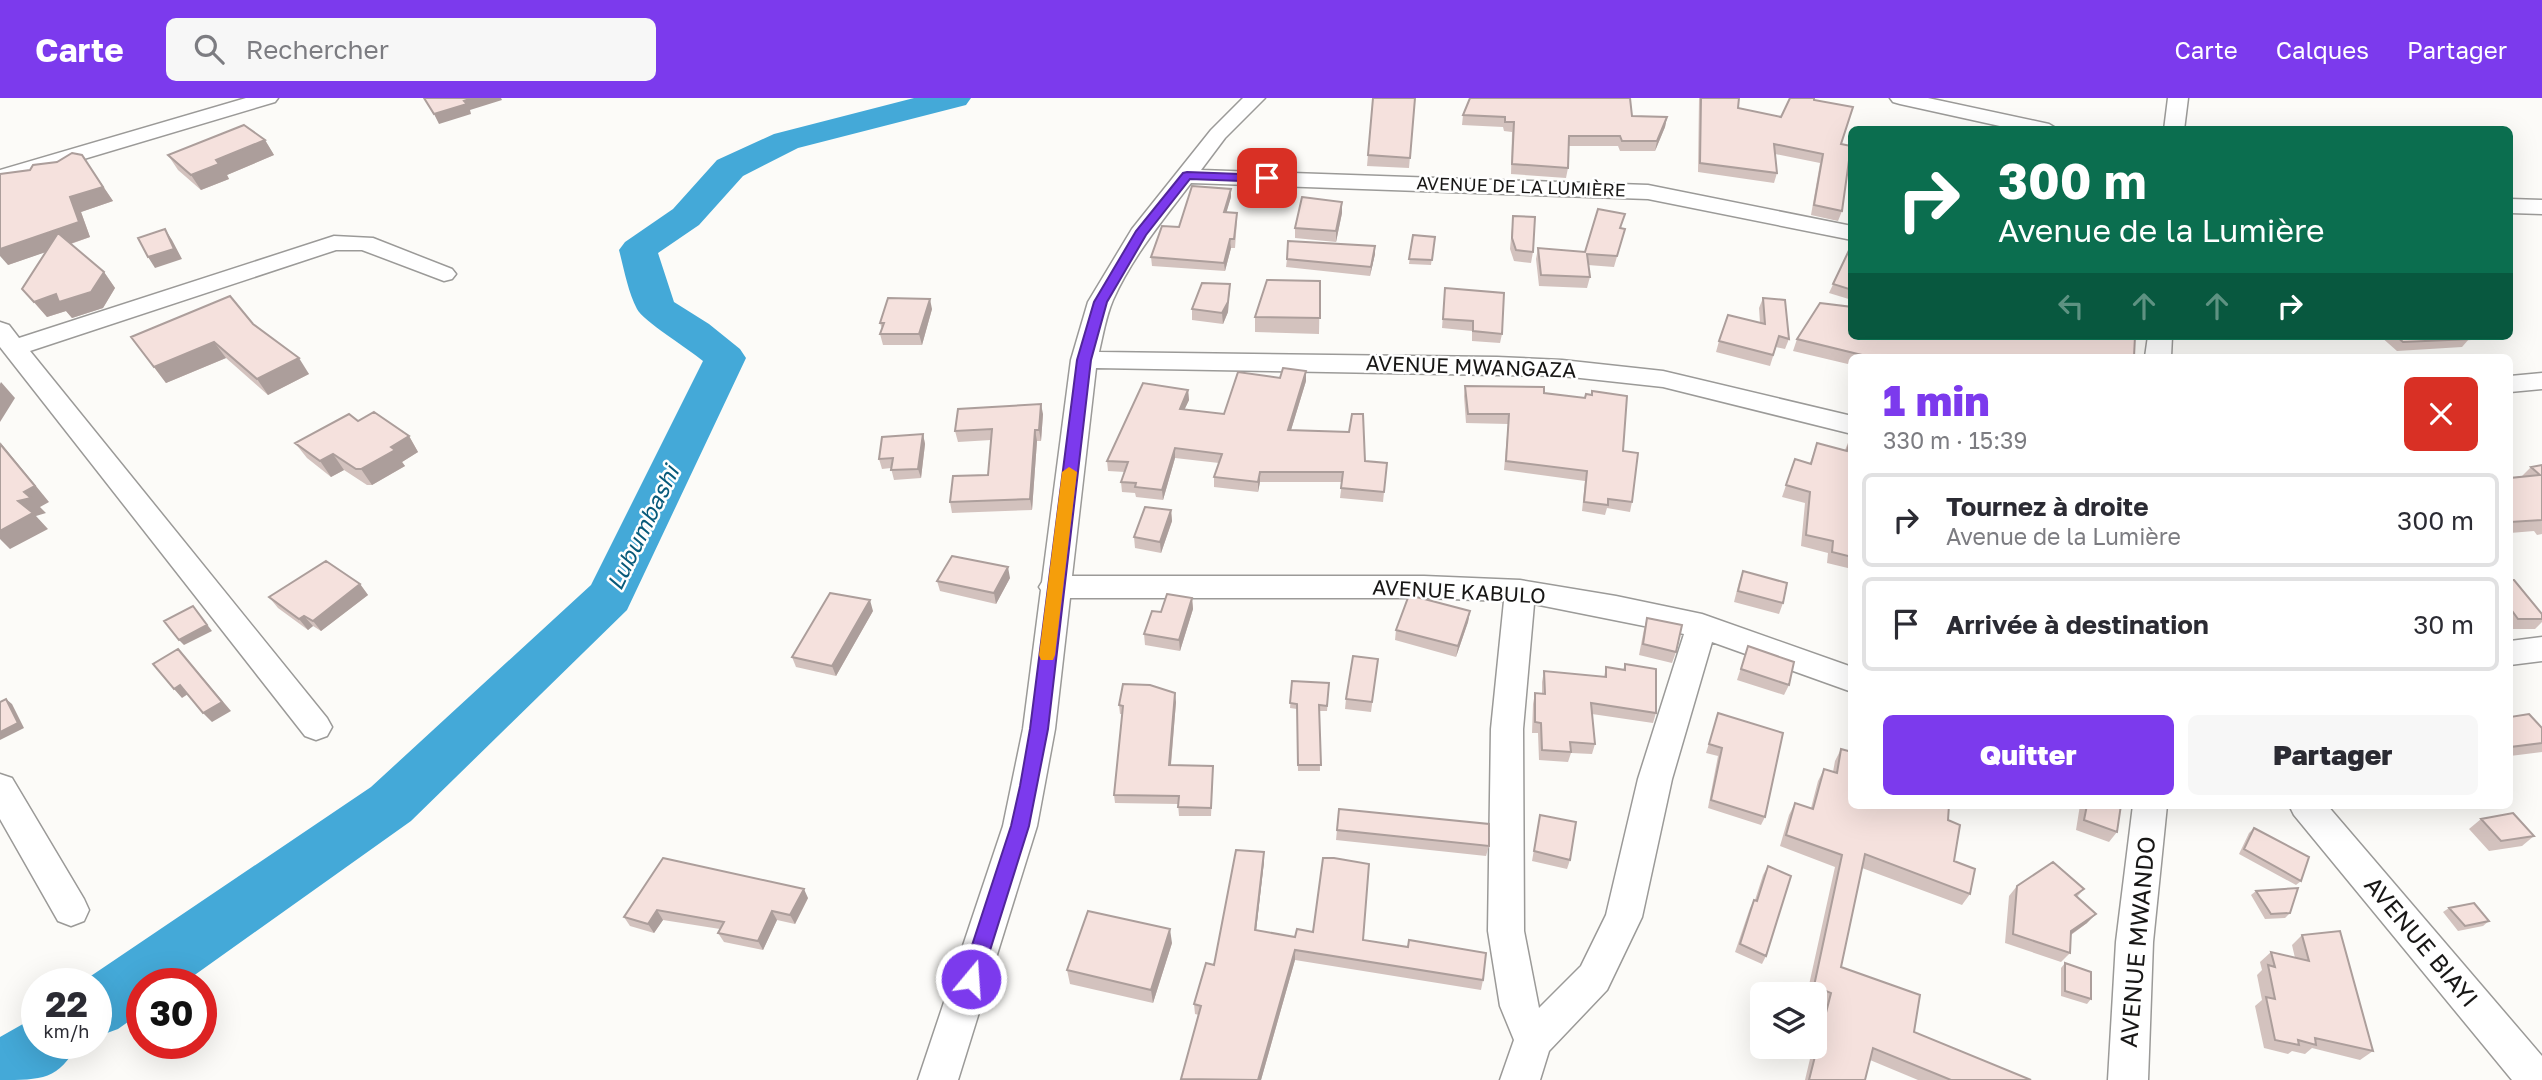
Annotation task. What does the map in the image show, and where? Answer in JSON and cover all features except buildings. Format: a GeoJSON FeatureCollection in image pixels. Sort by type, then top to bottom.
{"type":"FeatureCollection","features":[{"type":"Feature","properties":{"kind":"street"},"geometry":{"type":"LineString","coordinates":[[0,177],[268,98]]}},
{"type":"Feature","properties":{"kind":"street"},"geometry":{"type":"LineString","coordinates":[[938,1080],[1020,826],[1039,729],[1084,360],[1100,302],[1140,234],[1219,134],[1255,98]]}},
{"type":"Feature","properties":{"kind":"street"},"geometry":{"type":"LineString","coordinates":[[1900,98],[2030,126]]}},
{"type":"Feature","properties":{"kind":"street"},"geometry":{"type":"LineString","coordinates":[[2174,126],[2178,98]]}},
{"type":"Feature","properties":{"kind":"street","name":"AVENUE DE LA LUMIÈRE"},"geometry":{"type":"LineString","coordinates":[[1187,176],[1648,192],[1848,232]]}},
{"type":"Feature","properties":{"kind":"street"},"geometry":{"type":"LineString","coordinates":[[2513,206],[2542,207]]}},
{"type":"Feature","properties":{"kind":"street"},"geometry":{"type":"LineString","coordinates":[[316,727],[8,339],[334,243],[365,243],[444,274]]}},
{"type":"Feature","properties":{"kind":"street","name":"AVENUE MWANGAZA"},"geometry":{"type":"LineString","coordinates":[[1084,360],[1562,368],[1663,379],[1848,424]]}},
{"type":"Feature","properties":{"kind":"street"},"geometry":{"type":"LineString","coordinates":[[2513,384],[2542,380]]}},
{"type":"Feature","properties":{"kind":"street","name":"AVENUE KABULO"},"geometry":{"type":"LineString","coordinates":[[1055,587],[1424,587],[1520,591],[1616,607],[1702,626],[1848,679]]}},
{"type":"Feature","properties":{"kind":"street"},"geometry":{"type":"LineString","coordinates":[[1520,591],[1507,729],[1506,931],[1519,1006],[1533,1040]]}},
{"type":"Feature","properties":{"kind":"street"},"geometry":{"type":"LineString","coordinates":[[1520,1080],[1533,1040],[1594,978],[1624,917],[1654,779],[1702,626]]}},
{"type":"Feature","properties":{"kind":"street"},"geometry":{"type":"LineString","coordinates":[[2513,653],[2542,649]]}},
{"type":"Feature","properties":{"kind":"street"},"geometry":{"type":"LineString","coordinates":[[0,788],[71,910]]}},
{"type":"Feature","properties":{"kind":"street","name":"AVENUE MWANDO"},"geometry":{"type":"LineString","coordinates":[[2128,1080],[2131,970],[2138,887],[2149,809]]}},
{"type":"Feature","properties":{"kind":"street","name":"AVENUE BIAYI"},"geometry":{"type":"LineString","coordinates":[[2309,809],[2536,1080]]}},
{"type":"Feature","properties":{"kind":"waterway","name":"Lubumbashi"},"geometry":{"type":"LineString","coordinates":[[112,997],[391,804],[610,597],[725,358],[695,333],[656,308],[638,250],[686,217],[730,168],[786,141],[954,98]]}},
{"type":"Feature","properties":{"kind":"waterway","name":"Lubumbashi"},"geometry":{"type":"LineString","coordinates":[[0,1075],[23,1059]]}},
{"type":"Feature","properties":{"kind":"slow traffic"},"geometry":{"type":"LineString","coordinates":[[1047,655],[1069,472]]}},
{"type":"Feature","properties":{"kind":"route"},"geometry":{"type":"LineString","coordinates":[[971,979],[1020,826],[1029,786],[1039,729],[1084,360],[1100,302],[1140,234],[1187,176],[1267,178]]}}]}
